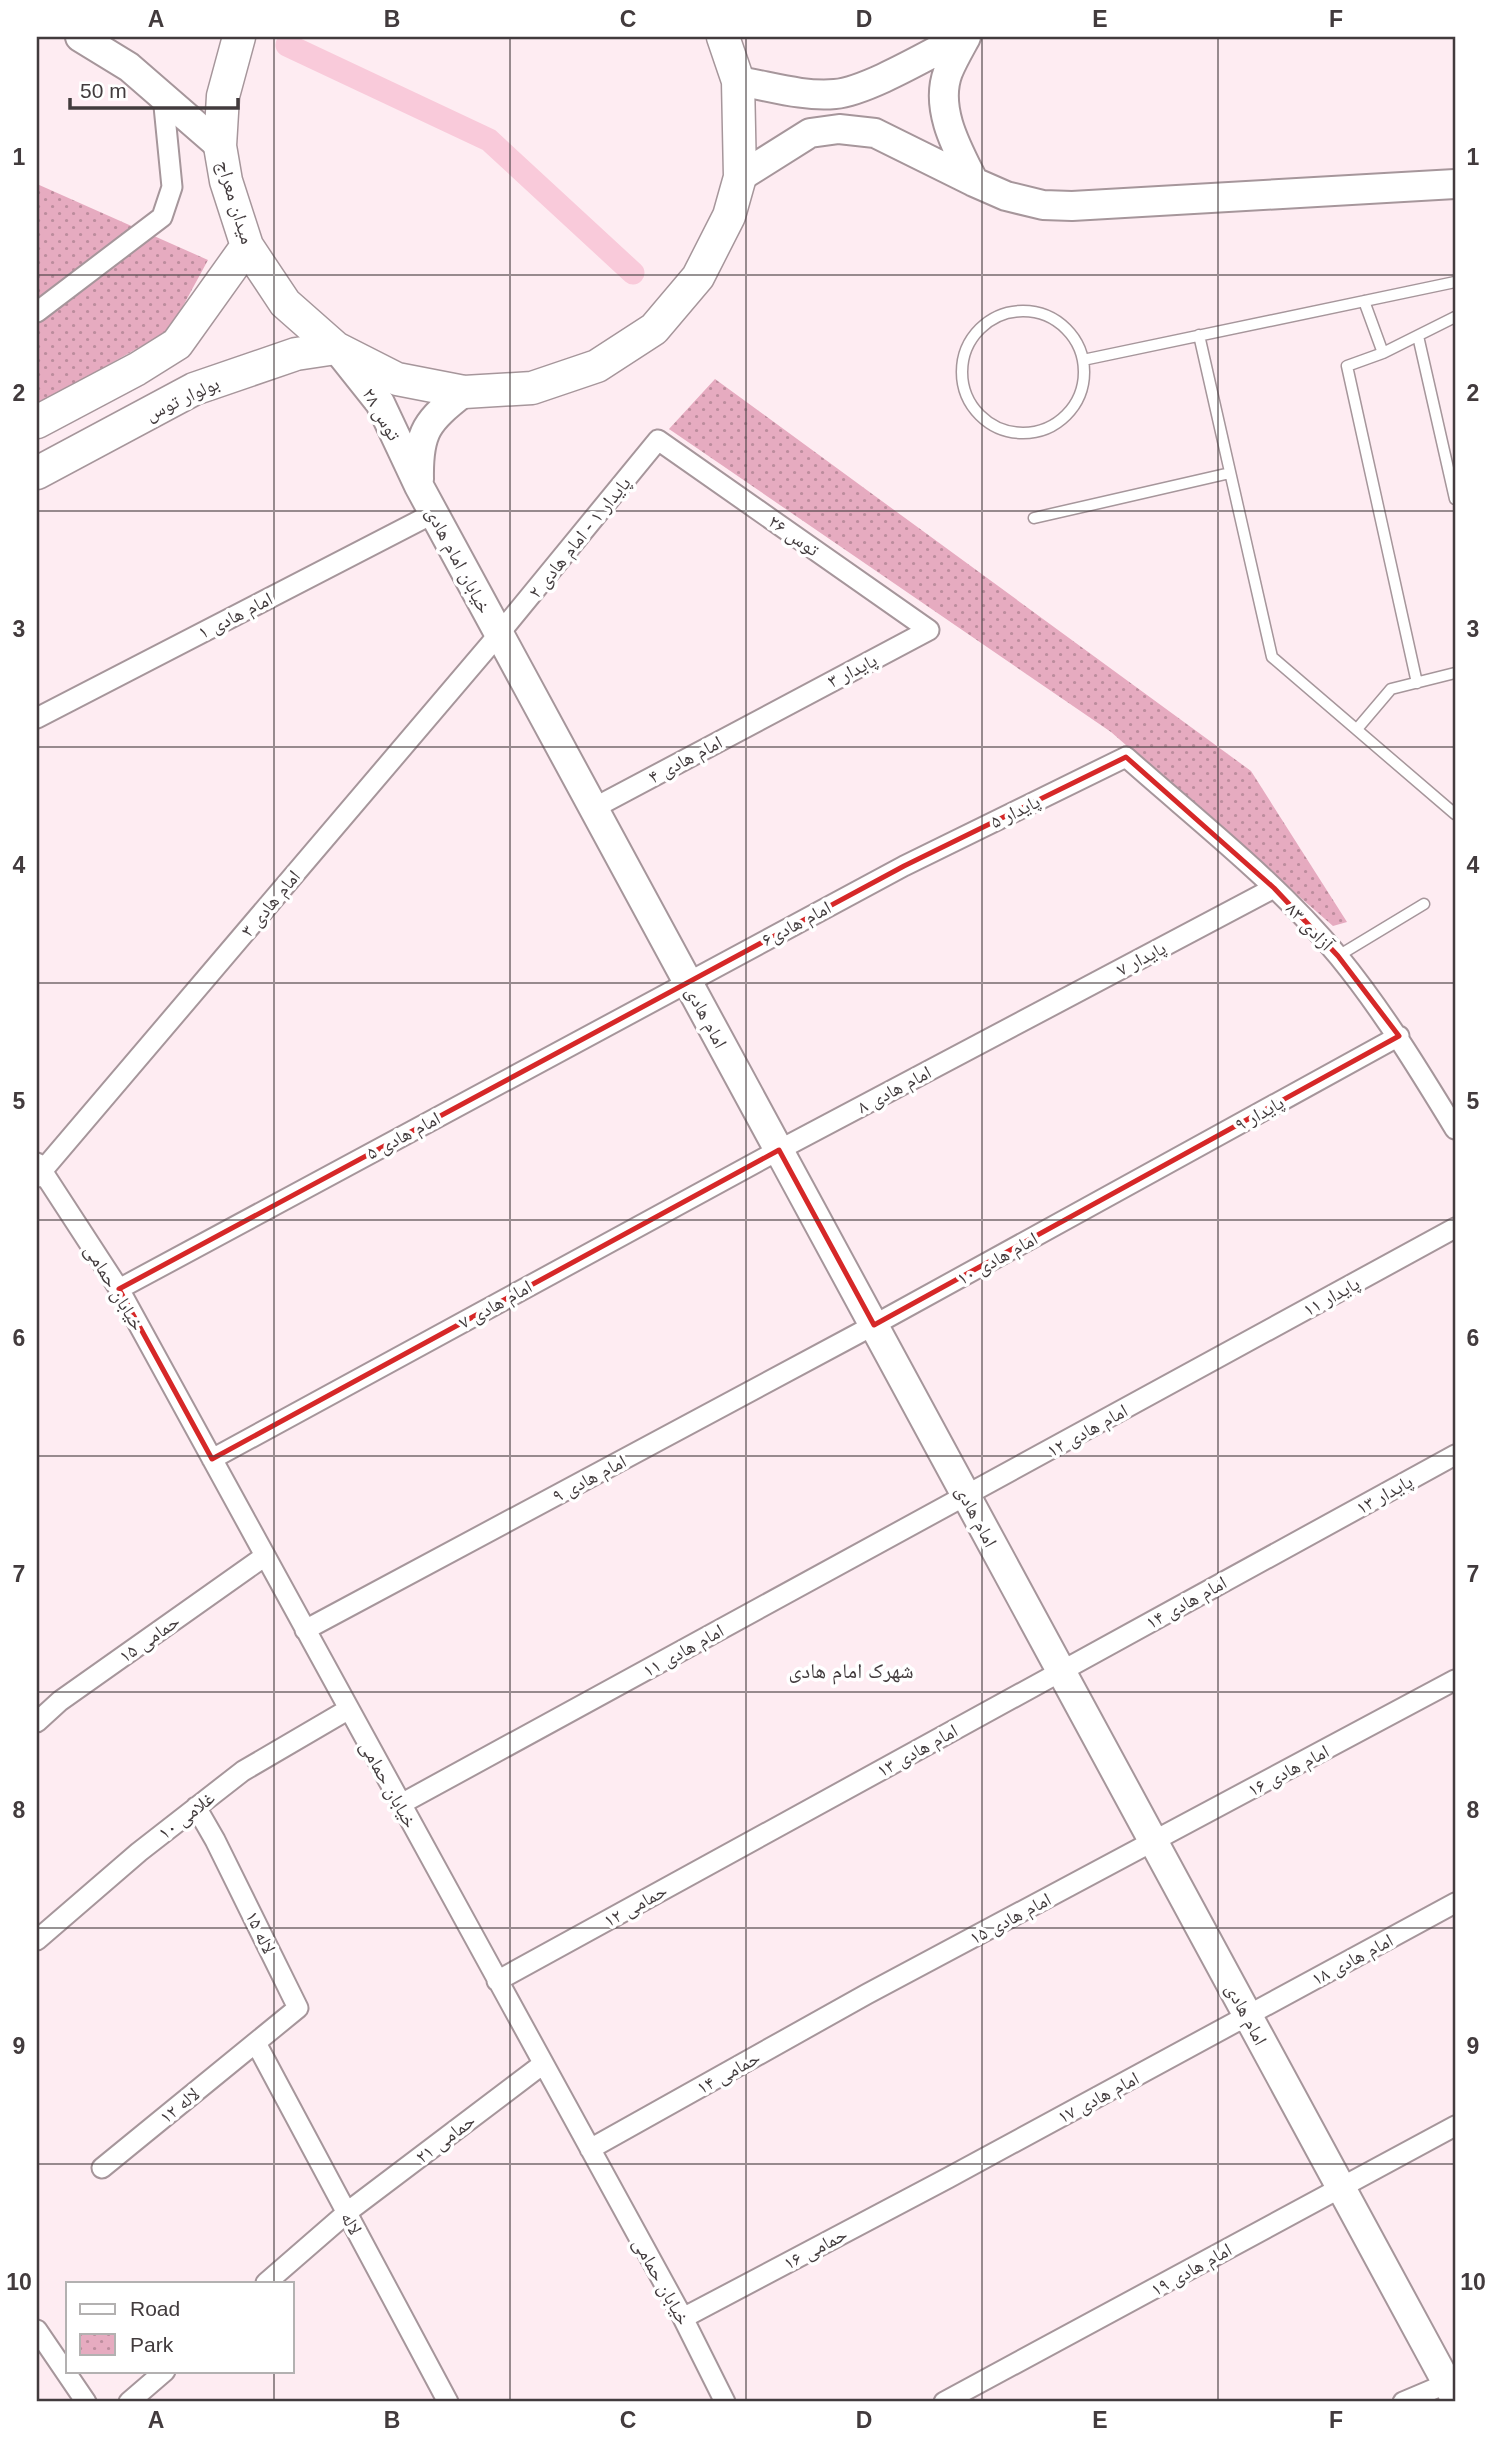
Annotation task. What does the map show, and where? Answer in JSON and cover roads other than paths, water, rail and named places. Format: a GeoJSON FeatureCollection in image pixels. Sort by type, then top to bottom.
{"type":"FeatureCollection","features":[{"type":"Feature","properties":{"kind":"main road"},"geometry":{"type":"LineString","coordinates":[[80,37],[129,67],[220,146]]}},
{"type":"Feature","properties":{"kind":"main road","name":"میدان معراج"},"geometry":{"type":"LineString","coordinates":[[239,37],[234,45],[223,96],[220,146],[226,181],[247,246],[285,303],[336,348],[397,379],[464,392],[532,388],[597,366],[654,329],[698,277],[729,216],[740,177],[738,81],[723,37]]}},
{"type":"Feature","properties":{"kind":"main road"},"geometry":{"type":"LineString","coordinates":[[738,81],[835,94],[867,85],[964,37]]}},
{"type":"Feature","properties":{"kind":"main road"},"geometry":{"type":"LineString","coordinates":[[964,37],[947,74],[945,105],[952,137],[974,182]]}},
{"type":"Feature","properties":{"kind":"main road"},"geometry":{"type":"LineString","coordinates":[[740,177],[810,133],[839,129],[875,132],[1006,196],[1043,205],[1453,187]]}},
{"type":"Feature","properties":{"kind":"main road"},"geometry":{"type":"LineString","coordinates":[[37,422],[137,369],[177,344],[247,246]]}},
{"type":"Feature","properties":{"kind":"main road","name":"بولوار توس"},"geometry":{"type":"LineString","coordinates":[[37,473],[194,389],[296,354],[336,348]]}},
{"type":"Feature","properties":{"kind":"main road","name":"توس ۲۸"},"geometry":{"type":"LineString","coordinates":[[336,348],[380,403],[419,486]]}},
{"type":"Feature","properties":{"kind":"main road"},"geometry":{"type":"LineString","coordinates":[[419,486],[418,449],[435,415],[464,392]]}},
{"type":"Feature","properties":{"kind":"main road","name":"خیابان امام هادی"},"geometry":{"type":"LineString","coordinates":[[419,486],[499,634]]}},
{"type":"Feature","properties":{"kind":"main road","name":"امام هادی"},"geometry":{"type":"LineString","coordinates":[[499,634],[1341,2188],[1453,2387]]}},
{"type":"Feature","properties":{"kind":"street"},"geometry":{"type":"LineString","coordinates":[[37,313],[162,217],[172,187],[163,96]]}},
{"type":"Feature","properties":{"kind":"street","name":"توس ۲۶"},"geometry":{"type":"LineString","coordinates":[[659,440],[929,630]]}},
{"type":"Feature","properties":{"kind":"street","name":"پایدار ۱ - امام هادی ۲"},"geometry":{"type":"LineString","coordinates":[[499,634],[659,440]]}},
{"type":"Feature","properties":{"kind":"street","name":"امام هادی ۱"},"geometry":{"type":"LineString","coordinates":[[37,718],[434,513]]}},
{"type":"Feature","properties":{"kind":"street","name":"پایدار ۳"},"geometry":{"type":"LineString","coordinates":[[775,710],[929,630]]}},
{"type":"Feature","properties":{"kind":"street","name":"امام هادی ۳"},"geometry":{"type":"LineString","coordinates":[[38,1170],[499,634]]}},
{"type":"Feature","properties":{"kind":"street","name":"امام هادی ۴"},"geometry":{"type":"LineString","coordinates":[[594,808],[775,710]]}},
{"type":"Feature","properties":{"kind":"street","name":"پایدار ۵"},"geometry":{"type":"LineString","coordinates":[[904,866],[1126,757]]}},
{"type":"Feature","properties":{"kind":"street","name":"آزادی ۸۳"},"geometry":{"type":"LineString","coordinates":[[1126,757],[1273,888],[1338,956],[1399,1036],[1455,1129]]}},
{"type":"Feature","properties":{"kind":"street","name":"امام هادی۶"},"geometry":{"type":"LineString","coordinates":[[687,981],[904,866]]}},
{"type":"Feature","properties":{"kind":"street","name":"پایدار ۷"},"geometry":{"type":"LineString","coordinates":[[1009,1028],[1273,888]]}},
{"type":"Feature","properties":{"kind":"street","name":"امام هادی ۵"},"geometry":{"type":"LineString","coordinates":[[118,1289],[687,981]]}},
{"type":"Feature","properties":{"kind":"street","name":"امام هادی ۸"},"geometry":{"type":"LineString","coordinates":[[779,1150],[1009,1028]]}},
{"type":"Feature","properties":{"kind":"street","name":"پایدار ۹"},"geometry":{"type":"LineString","coordinates":[[1119,1190],[1399,1036]]}},
{"type":"Feature","properties":{"kind":"street","name":"امام هادی ۷"},"geometry":{"type":"LineString","coordinates":[[212,1459],[779,1150]]}},
{"type":"Feature","properties":{"kind":"street","name":"خیابان حمامی"},"geometry":{"type":"LineString","coordinates":[[38,1170],[118,1289],[683,2318],[725,2402]]}},
{"type":"Feature","properties":{"kind":"street","name":"امام هادی ۱۰"},"geometry":{"type":"LineString","coordinates":[[874,1325],[1119,1190]]}},
{"type":"Feature","properties":{"kind":"street","name":"پایدار ۱۱"},"geometry":{"type":"LineString","coordinates":[[1208,1364],[1455,1228]]}},
{"type":"Feature","properties":{"kind":"street","name":"امام هادی ۹"},"geometry":{"type":"LineString","coordinates":[[305,1630],[874,1325]]}},
{"type":"Feature","properties":{"kind":"street","name":"امام هادی ۱۲"},"geometry":{"type":"LineString","coordinates":[[966,1496],[1208,1364]]}},
{"type":"Feature","properties":{"kind":"street","name":"پایدار ۱۳"},"geometry":{"type":"LineString","coordinates":[[1312,1534],[1455,1455]]}},
{"type":"Feature","properties":{"kind":"street","name":"امام هادی ۱۱"},"geometry":{"type":"LineString","coordinates":[[401,1804],[966,1496]]}},
{"type":"Feature","properties":{"kind":"street","name":"امام هادی ۱۴"},"geometry":{"type":"LineString","coordinates":[[1061,1670],[1312,1534]]}},
{"type":"Feature","properties":{"kind":"street","name":"حمامی ۱۵"},"geometry":{"type":"LineString","coordinates":[[37,1722],[60,1701],[265,1556]]}},
{"type":"Feature","properties":{"kind":"street","name":"امام هادی ۱۳"},"geometry":{"type":"LineString","coordinates":[[774,1830],[1061,1670]]}},
{"type":"Feature","properties":{"kind":"street","name":"امام هادی ۱۶"},"geometry":{"type":"LineString","coordinates":[[1154,1842],[1455,1680]]}},
{"type":"Feature","properties":{"kind":"street","name":"غلامی ۱۰"},"geometry":{"type":"LineString","coordinates":[[37,1940],[139,1852],[243,1771],[349,1709]]}},
{"type":"Feature","properties":{"kind":"street","name":"لاله ۱۵"},"geometry":{"type":"LineString","coordinates":[[196,1807],[298,2008],[256,2043]]}},
{"type":"Feature","properties":{"kind":"street","name":"حمامی ۱۲"},"geometry":{"type":"LineString","coordinates":[[497,1981],[774,1830]]}},
{"type":"Feature","properties":{"kind":"street","name":"امام هادی ۱۵"},"geometry":{"type":"LineString","coordinates":[[867,1994],[1154,1842]]}},
{"type":"Feature","properties":{"kind":"street","name":"امام هادی ۱۸"},"geometry":{"type":"LineString","coordinates":[[1248,2015],[1455,1903]]}},
{"type":"Feature","properties":{"kind":"street","name":"حمامی ۱۴"},"geometry":{"type":"LineString","coordinates":[[590,2149],[867,1994]]}},
{"type":"Feature","properties":{"kind":"street","name":"امام هادی ۱۷"},"geometry":{"type":"LineString","coordinates":[[948,2178],[1248,2015]]}},
{"type":"Feature","properties":{"kind":"street","name":"لاله ۱۲"},"geometry":{"type":"LineString","coordinates":[[102,2168],[256,2043]]}},
{"type":"Feature","properties":{"kind":"street","name":"لاله"},"geometry":{"type":"LineString","coordinates":[[256,2043],[448,2402]]}},
{"type":"Feature","properties":{"kind":"street","name":"حمامی ۲۱"},"geometry":{"type":"LineString","coordinates":[[267,2282],[347,2213],[543,2064]]}},
{"type":"Feature","properties":{"kind":"street","name":"امام هادی ۱۹"},"geometry":{"type":"LineString","coordinates":[[944,2402],[1455,2126]]}},
{"type":"Feature","properties":{"kind":"street","name":"حمامی ۱۶"},"geometry":{"type":"LineString","coordinates":[[683,2318],[948,2178]]}},
{"type":"Feature","properties":{"kind":"street"},"geometry":{"type":"LineString","coordinates":[[37,2330],[86,2402]]}},
{"type":"Feature","properties":{"kind":"street"},"geometry":{"type":"LineString","coordinates":[[129,2402],[165,2372]]}},
{"type":"Feature","properties":{"kind":"street"},"geometry":{"type":"LineString","coordinates":[[1403,2402],[1453,2387]]}},
{"type":"Feature","properties":{"kind":"lane"},"geometry":{"type":"LineString","coordinates":[[1083,360],[1455,282]]}},
{"type":"Feature","properties":{"kind":"lane"},"geometry":{"type":"LineString","coordinates":[[1364,301],[1384,353]]}},
{"type":"Feature","properties":{"kind":"lane"},"geometry":{"type":"LineString","coordinates":[[1030,311],[1049,316],[1070,334],[1083,360],[1084,379],[1079,398],[1069,413],[1054,426],[1036,432],[1017,433],[998,428],[982,418],[970,403],[963,385],[962,365],[967,347],[978,331],[993,319],[1011,312],[1030,311]]}},
{"type":"Feature","properties":{"kind":"lane"},"geometry":{"type":"LineString","coordinates":[[1417,683],[1347,366],[1384,353],[1455,317]]}},
{"type":"Feature","properties":{"kind":"lane"},"geometry":{"type":"LineString","coordinates":[[1199,335],[1272,657],[1455,814]]}},
{"type":"Feature","properties":{"kind":"lane"},"geometry":{"type":"LineString","coordinates":[[1418,336],[1455,499]]}},
{"type":"Feature","properties":{"kind":"lane"},"geometry":{"type":"LineString","coordinates":[[1034,518],[1230,473]]}},
{"type":"Feature","properties":{"kind":"lane"},"geometry":{"type":"LineString","coordinates":[[1356,729],[1391,690],[1455,673]]}},
{"type":"Feature","properties":{"kind":"lane"},"geometry":{"type":"LineString","coordinates":[[1338,956],[1424,904]]}},
{"type":"Feature","properties":{"kind":"waterway"},"geometry":{"type":"LineString","coordinates":[[287,45],[489,140],[633,273]]}},
{"type":"Feature","properties":{"kind":"district","name":"شهرک امام هادی"},"geometry":{"type":"Point","coordinates":[851,1671]}}]}
